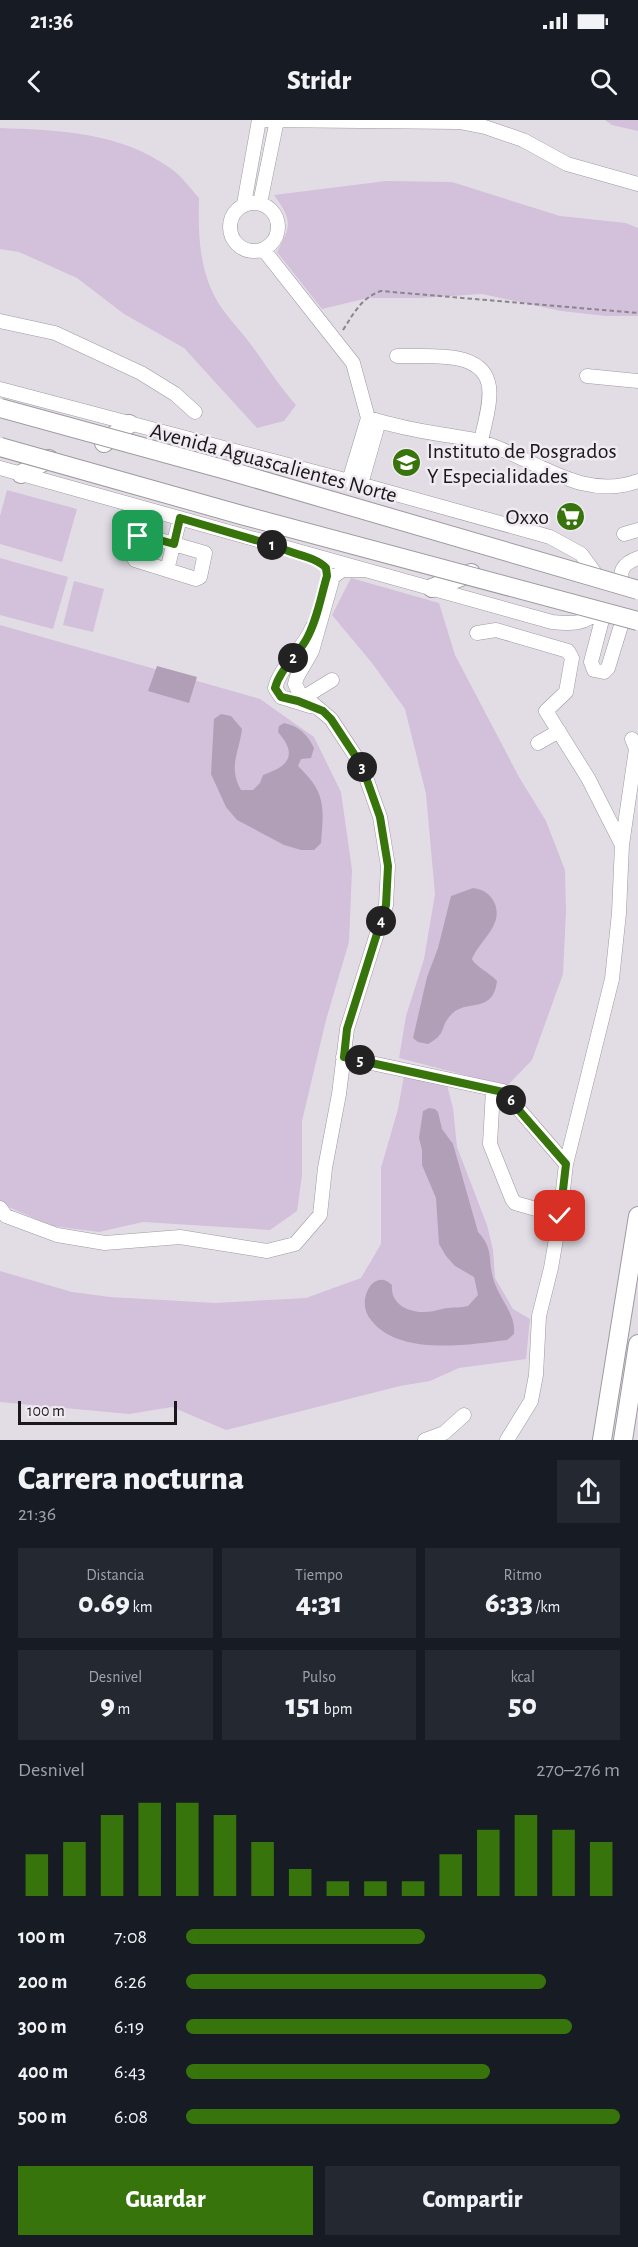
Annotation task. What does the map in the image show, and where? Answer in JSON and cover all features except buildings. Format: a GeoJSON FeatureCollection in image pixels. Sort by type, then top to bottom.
{"type":"FeatureCollection","features":[{"type":"Feature","properties":{"kind":"main road"},"geometry":{"type":"LineString","coordinates":[[0,408],[230,471],[633,589]]}},
{"type":"Feature","properties":{"kind":"main road","name":"Avenida Aguascalientes Norte"},"geometry":{"type":"LineString","coordinates":[[0,413],[601,582],[633,589]]}},
{"type":"Feature","properties":{"kind":"main road"},"geometry":{"type":"LineString","coordinates":[[104,443],[129,424]]}},
{"type":"Feature","properties":{"kind":"main road"},"geometry":{"type":"LineString","coordinates":[[0,446],[471,573],[633,621]]}},
{"type":"Feature","properties":{"kind":"main road"},"geometry":{"type":"LineString","coordinates":[[0,446],[256,519],[633,621]]}},
{"type":"Feature","properties":{"kind":"main road"},"geometry":{"type":"LineString","coordinates":[[21,474],[49,459]]}},
{"type":"Feature","properties":{"kind":"main road"},"geometry":{"type":"LineString","coordinates":[[432,588],[471,573]]}},
{"type":"Feature","properties":{"kind":"main road"},"geometry":{"type":"LineString","coordinates":[[602,1440],[638,1216]]}},
{"type":"Feature","properties":{"kind":"main road"},"geometry":{"type":"LineString","coordinates":[[623,1440],[638,1344]]}},
{"type":"Feature","properties":{"kind":"street"},"geometry":{"type":"LineString","coordinates":[[244,204],[260,120],[459,122],[485,127],[523,140],[567,164],[638,184]]}},
{"type":"Feature","properties":{"kind":"street"},"geometry":{"type":"LineString","coordinates":[[260,203],[278,121]]}},
{"type":"Feature","properties":{"kind":"street"},"geometry":{"type":"LineString","coordinates":[[260,203],[269,207],[276,215],[277,235],[272,244],[263,249],[254,251],[244,249],[236,244],[231,236],[229,227],[231,217],[236,209],[244,204],[260,203]]}},
{"type":"Feature","properties":{"kind":"street"},"geometry":{"type":"LineString","coordinates":[[263,249],[353,363],[374,420],[355,483]]}},
{"type":"Feature","properties":{"kind":"street"},"geometry":{"type":"LineString","coordinates":[[0,321],[55,333],[141,373],[175,394],[195,412]]}},
{"type":"Feature","properties":{"kind":"street"},"geometry":{"type":"LineString","coordinates":[[397,356],[464,358],[479,365],[489,382],[488,406],[481,441]]}},
{"type":"Feature","properties":{"kind":"street"},"geometry":{"type":"LineString","coordinates":[[587,376],[638,381]]}},
{"type":"Feature","properties":{"kind":"street","name":"Avenida Aguascalientes Norte"},"geometry":{"type":"LineString","coordinates":[[0,388],[549,537],[581,554],[601,582]]}},
{"type":"Feature","properties":{"kind":"street"},"geometry":{"type":"LineString","coordinates":[[374,420],[400,428],[481,441],[555,475],[589,486],[625,486],[638,481]]}},
{"type":"Feature","properties":{"kind":"street"},"geometry":{"type":"LineString","coordinates":[[0,468],[552,622],[582,621],[600,611]]}},
{"type":"Feature","properties":{"kind":"street"},"geometry":{"type":"LineString","coordinates":[[167,570],[180,518]]}},
{"type":"Feature","properties":{"kind":"street"},"geometry":{"type":"LineString","coordinates":[[624,534],[638,530]]}},
{"type":"Feature","properties":{"kind":"street"},"geometry":{"type":"LineString","coordinates":[[142,535],[203,552],[206,555],[198,579],[167,570],[135,560],[131,553],[138,536],[142,535]]}},
{"type":"Feature","properties":{"kind":"street"},"geometry":{"type":"LineString","coordinates":[[279,547],[289,553],[320,563],[327,570],[309,635],[283,671],[275,688],[281,697],[323,711]]}},
{"type":"Feature","properties":{"kind":"street"},"geometry":{"type":"LineString","coordinates":[[633,589],[620,574],[628,562],[638,558]]}},
{"type":"Feature","properties":{"kind":"street"},"geometry":{"type":"LineString","coordinates":[[2,1214],[57,1235],[105,1243],[180,1237],[267,1251],[295,1244],[320,1215],[325,1168],[347,1029],[386,905],[388,866],[380,817],[362,766],[342,733],[323,711],[297,689],[296,680],[312,651],[333,577],[342,570],[364,570]]}},
{"type":"Feature","properties":{"kind":"street"},"geometry":{"type":"LineString","coordinates":[[600,611],[591,662],[594,670],[604,672],[608,668],[633,621]]}},
{"type":"Feature","properties":{"kind":"street"},"geometry":{"type":"LineString","coordinates":[[477,633],[496,630],[568,651],[572,658],[566,692],[546,710],[588,778],[622,845]]}},
{"type":"Feature","properties":{"kind":"street"},"geometry":{"type":"LineString","coordinates":[[306,696],[332,680]]}},
{"type":"Feature","properties":{"kind":"street"},"geometry":{"type":"LineString","coordinates":[[538,743],[559,731]]}},
{"type":"Feature","properties":{"kind":"street"},"geometry":{"type":"LineString","coordinates":[[507,1440],[531,1401],[536,1375],[539,1316],[551,1268],[566,1164],[612,979],[619,912],[622,845],[636,749],[632,739]]}},
{"type":"Feature","properties":{"kind":"street"},"geometry":{"type":"LineString","coordinates":[[344,1057],[506,1094],[566,1164]]}},
{"type":"Feature","properties":{"kind":"street"},"geometry":{"type":"LineString","coordinates":[[493,1090],[490,1144],[512,1199],[515,1203],[560,1216]]}},
{"type":"Feature","properties":{"kind":"street"},"geometry":{"type":"LineString","coordinates":[[545,1140],[572,1137]]}},
{"type":"Feature","properties":{"kind":"street"},"geometry":{"type":"LineString","coordinates":[[425,1440],[444,1433],[464,1415]]}},
{"type":"Feature","properties":{"kind":"path"},"geometry":{"type":"LineString","coordinates":[[336,340],[359,304],[369,295],[381,291],[638,313]]}},
{"type":"Feature","properties":{"kind":"shaded area"},"geometry":{"type":"Polygon","coordinates":[[[605,120],[638,120],[638,131],[612,125],[605,120]]]}},
{"type":"Feature","properties":{"kind":"shaded area"},"geometry":{"type":"Polygon","coordinates":[[[0,128],[66,132],[110,140],[151,156],[182,178],[199,198],[201,249],[206,273],[215,297],[296,405],[284,421],[257,428],[184,348],[124,314],[77,278],[19,252],[0,249],[0,128]]]}},
{"type":"Feature","properties":{"kind":"shaded area"},"geometry":{"type":"Polygon","coordinates":[[[386,181],[452,182],[560,216],[626,223],[638,228],[638,316],[606,316],[561,311],[482,294],[420,298],[368,298],[322,309],[277,252],[288,223],[274,195],[386,181]]]}},
{"type":"Feature","properties":{"kind":"shaded area"},"geometry":{"type":"Polygon","coordinates":[[[7,490],[77,509],[62,562],[0,544],[0,516],[7,490]]]}},
{"type":"Feature","properties":{"kind":"shaded area"},"geometry":{"type":"Polygon","coordinates":[[[0,558],[68,577],[53,629],[0,615],[0,558]]]}},
{"type":"Feature","properties":{"kind":"shaded area"},"geometry":{"type":"Polygon","coordinates":[[[351,578],[439,603],[455,655],[519,777],[546,821],[565,870],[566,912],[563,974],[532,1060],[507,1086],[399,1058],[406,1016],[424,959],[435,894],[426,794],[405,709],[372,663],[332,615],[351,578]]]}},
{"type":"Feature","properties":{"kind":"shaded area"},"geometry":{"type":"Polygon","coordinates":[[[74,581],[104,589],[93,632],[63,625],[74,581]]]}},
{"type":"Feature","properties":{"kind":"shaded area"},"geometry":{"type":"Polygon","coordinates":[[[0,625],[260,699],[314,737],[341,792],[352,870],[349,942],[326,1020],[302,1121],[302,1175],[297,1211],[270,1230],[143,1222],[99,1232],[52,1226],[4,1205],[0,1200],[0,625]]]}},
{"type":"Feature","properties":{"kind":"shaded area"},"geometry":{"type":"Polygon","coordinates":[[[157,666],[197,677],[189,703],[148,691],[157,666]]]}},
{"type":"Feature","properties":{"kind":"shaded area"},"geometry":{"type":"Polygon","coordinates":[[[221,714],[231,716],[242,729],[235,767],[237,782],[241,790],[253,790],[260,783],[263,775],[279,768],[288,759],[288,747],[278,732],[279,726],[284,723],[294,726],[309,739],[314,748],[311,758],[301,759],[298,766],[314,784],[321,801],[323,819],[321,843],[314,850],[301,850],[284,845],[237,820],[226,807],[211,774],[214,719],[221,714]]]}},
{"type":"Feature","properties":{"kind":"shaded area"},"geometry":{"type":"Polygon","coordinates":[[[473,888],[491,897],[497,912],[490,933],[472,959],[497,981],[494,992],[485,1002],[457,1010],[447,1019],[438,1037],[428,1044],[418,1042],[413,1038],[427,977],[438,948],[451,896],[473,888]]]}},
{"type":"Feature","properties":{"kind":"shaded area"},"geometry":{"type":"Polygon","coordinates":[[[404,1076],[447,1085],[453,1108],[457,1147],[487,1225],[493,1250],[495,1278],[513,1309],[530,1319],[526,1359],[459,1368],[430,1381],[400,1386],[226,1430],[172,1407],[129,1414],[0,1402],[0,1271],[72,1292],[110,1297],[215,1303],[306,1298],[361,1278],[381,1244],[381,1168],[398,1109],[404,1076]]]}},
{"type":"Feature","properties":{"kind":"shaded area"},"geometry":{"type":"Polygon","coordinates":[[[429,1108],[438,1112],[442,1129],[453,1144],[478,1232],[489,1250],[494,1281],[513,1320],[514,1334],[507,1340],[454,1345],[416,1343],[398,1339],[383,1331],[371,1320],[366,1310],[368,1289],[378,1280],[387,1281],[392,1285],[395,1299],[412,1311],[427,1312],[468,1306],[478,1295],[474,1277],[455,1266],[439,1244],[436,1198],[422,1165],[419,1138],[423,1111],[429,1108]]]}},
{"type":"Feature","properties":{"kind":"place","name":"Instituto de Posgrados Y Especialidades"},"geometry":{"type":"Point","coordinates":[406,463]}},
{"type":"Feature","properties":{"kind":"place","name":"Oxxo"},"geometry":{"type":"Point","coordinates":[570,516]}},
{"type":"Feature","properties":{"kind":"route"},"geometry":{"type":"LineString","coordinates":[[138,536],[142,535],[174,544],[180,518],[279,547],[289,553],[320,563],[326,568],[328,573],[311,629],[303,645],[283,671],[275,688],[279,696],[323,711],[331,719],[362,766],[380,817],[388,866],[386,905],[347,1029],[344,1057],[506,1094],[566,1164],[560,1216]]}}]}
